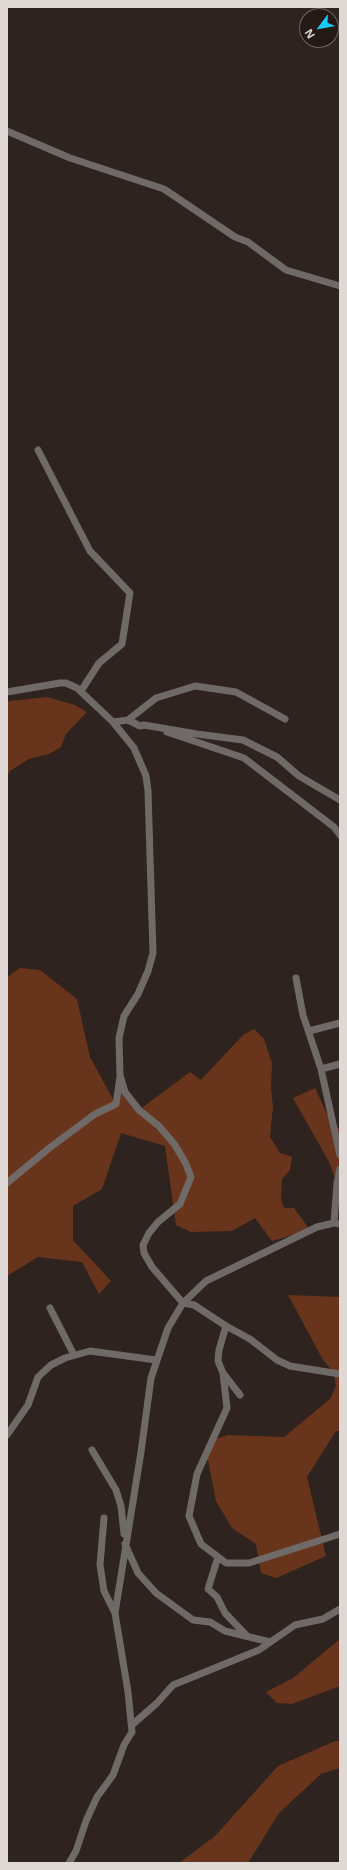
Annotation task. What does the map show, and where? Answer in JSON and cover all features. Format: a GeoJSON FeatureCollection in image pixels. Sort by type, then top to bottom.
{"type":"FeatureCollection","features":[{"type":"Feature","properties":{"kind":"street"},"geometry":{"type":"LineString","coordinates":[[7,131],[70,158],[164,189],[236,237],[248,242],[286,270],[340,286]]}},
{"type":"Feature","properties":{"kind":"street"},"geometry":{"type":"LineString","coordinates":[[38,450],[90,551],[130,593],[122,644],[99,662],[81,691]]}},
{"type":"Feature","properties":{"kind":"street"},"geometry":{"type":"LineString","coordinates":[[7,692],[60,683],[72,685],[81,691],[113,722],[134,748],[146,776],[148,791],[150,880],[153,919],[153,953],[148,971],[138,994],[124,1016],[119,1038],[120,1075],[116,1104],[95,1114],[48,1149],[7,1183]]}},
{"type":"Feature","properties":{"kind":"street"},"geometry":{"type":"LineString","coordinates":[[113,722],[128,720],[156,698],[195,686],[236,692],[286,719]]}},
{"type":"Feature","properties":{"kind":"street"},"geometry":{"type":"LineString","coordinates":[[128,720],[140,726],[144,725],[242,740],[277,757],[299,776],[340,800]]}},
{"type":"Feature","properties":{"kind":"street"},"geometry":{"type":"LineString","coordinates":[[144,725],[244,758],[334,827],[340,835]]}},
{"type":"Feature","properties":{"kind":"street"},"geometry":{"type":"LineString","coordinates":[[296,978],[303,1015],[321,1069],[340,1155]]}},
{"type":"Feature","properties":{"kind":"street"},"geometry":{"type":"LineString","coordinates":[[309,1031],[340,1023]]}},
{"type":"Feature","properties":{"kind":"street"},"geometry":{"type":"LineString","coordinates":[[321,1069],[340,1064]]}},
{"type":"Feature","properties":{"kind":"street"},"geometry":{"type":"LineString","coordinates":[[120,1075],[125,1092],[139,1110],[159,1126],[175,1145],[186,1164],[191,1177],[180,1204],[158,1222],[149,1233],[143,1245],[144,1253],[152,1267],[183,1303],[194,1305],[226,1326],[250,1339],[277,1360],[290,1366],[340,1374]]}},
{"type":"Feature","properties":{"kind":"street"},"geometry":{"type":"LineString","coordinates":[[115,1613],[141,1452],[150,1378],[168,1328],[183,1303],[206,1281],[310,1230],[337,1223],[337,1183],[340,1170]]}},
{"type":"Feature","properties":{"kind":"street"},"geometry":{"type":"LineString","coordinates":[[50,1308],[74,1355]]}},
{"type":"Feature","properties":{"kind":"street"},"geometry":{"type":"LineString","coordinates":[[226,1326],[219,1350],[218,1361],[223,1373],[240,1395]]}},
{"type":"Feature","properties":{"kind":"street"},"geometry":{"type":"LineString","coordinates":[[7,1435],[28,1404],[38,1377],[51,1365],[74,1355],[90,1351],[156,1360]]}},
{"type":"Feature","properties":{"kind":"street"},"geometry":{"type":"LineString","coordinates":[[223,1373],[227,1408],[197,1474],[189,1516],[201,1544],[226,1563],[249,1563],[340,1534]]}},
{"type":"Feature","properties":{"kind":"street"},"geometry":{"type":"LineString","coordinates":[[92,1450],[116,1490],[122,1506],[125,1544],[138,1573],[156,1593],[192,1620],[210,1622],[225,1631],[270,1642]]}},
{"type":"Feature","properties":{"kind":"street"},"geometry":{"type":"LineString","coordinates":[[69,1863],[76,1851],[86,1821],[97,1797],[113,1775],[124,1745],[132,1732],[133,1724],[115,1613],[104,1591],[100,1565],[104,1518]]}},
{"type":"Feature","properties":{"kind":"street"},"geometry":{"type":"LineString","coordinates":[[218,1557],[208,1589],[217,1597],[225,1613],[247,1636]]}},
{"type":"Feature","properties":{"kind":"street"},"geometry":{"type":"LineString","coordinates":[[133,1724],[157,1703],[173,1685],[259,1650],[295,1624],[323,1618],[340,1609]]}},
{"type":"Feature","properties":{"kind":"shaded area"},"geometry":{"type":"Polygon","coordinates":[[[47,697],[75,705],[87,712],[66,734],[61,747],[49,754],[29,759],[10,771],[7,776],[7,704],[9,701],[47,697]]]}},
{"type":"Feature","properties":{"kind":"shaded area"},"geometry":{"type":"Polygon","coordinates":[[[20,968],[40,970],[77,999],[90,1057],[115,1103],[120,1075],[125,1092],[139,1110],[190,1072],[201,1080],[243,1035],[254,1029],[264,1039],[272,1063],[271,1089],[273,1107],[270,1137],[280,1153],[292,1157],[290,1170],[282,1179],[281,1200],[284,1208],[294,1208],[310,1230],[272,1241],[255,1218],[232,1231],[191,1232],[176,1225],[165,1146],[121,1133],[102,1189],[73,1206],[73,1240],[111,1281],[99,1294],[82,1262],[38,1257],[7,1276],[7,977],[20,968]]]}},
{"type":"Feature","properties":{"kind":"shaded area"},"geometry":{"type":"Polygon","coordinates":[[[315,1088],[334,1129],[340,1128],[340,1185],[337,1183],[329,1162],[293,1098],[315,1088]]]}},
{"type":"Feature","properties":{"kind":"shaded area"},"geometry":{"type":"Polygon","coordinates":[[[288,1295],[340,1297],[340,1431],[336,1431],[307,1477],[326,1556],[276,1578],[261,1573],[256,1544],[232,1528],[216,1501],[207,1455],[213,1440],[228,1435],[284,1437],[330,1399],[336,1386],[333,1371],[323,1360],[288,1295]]]}},
{"type":"Feature","properties":{"kind":"shaded area"},"geometry":{"type":"Polygon","coordinates":[[[340,1639],[340,1686],[292,1704],[277,1703],[266,1692],[293,1678],[340,1639]]]}},
{"type":"Feature","properties":{"kind":"shaded area"},"geometry":{"type":"Polygon","coordinates":[[[335,1741],[340,1741],[340,1768],[321,1774],[279,1813],[248,1863],[179,1863],[215,1836],[278,1766],[335,1741]]]}}]}
